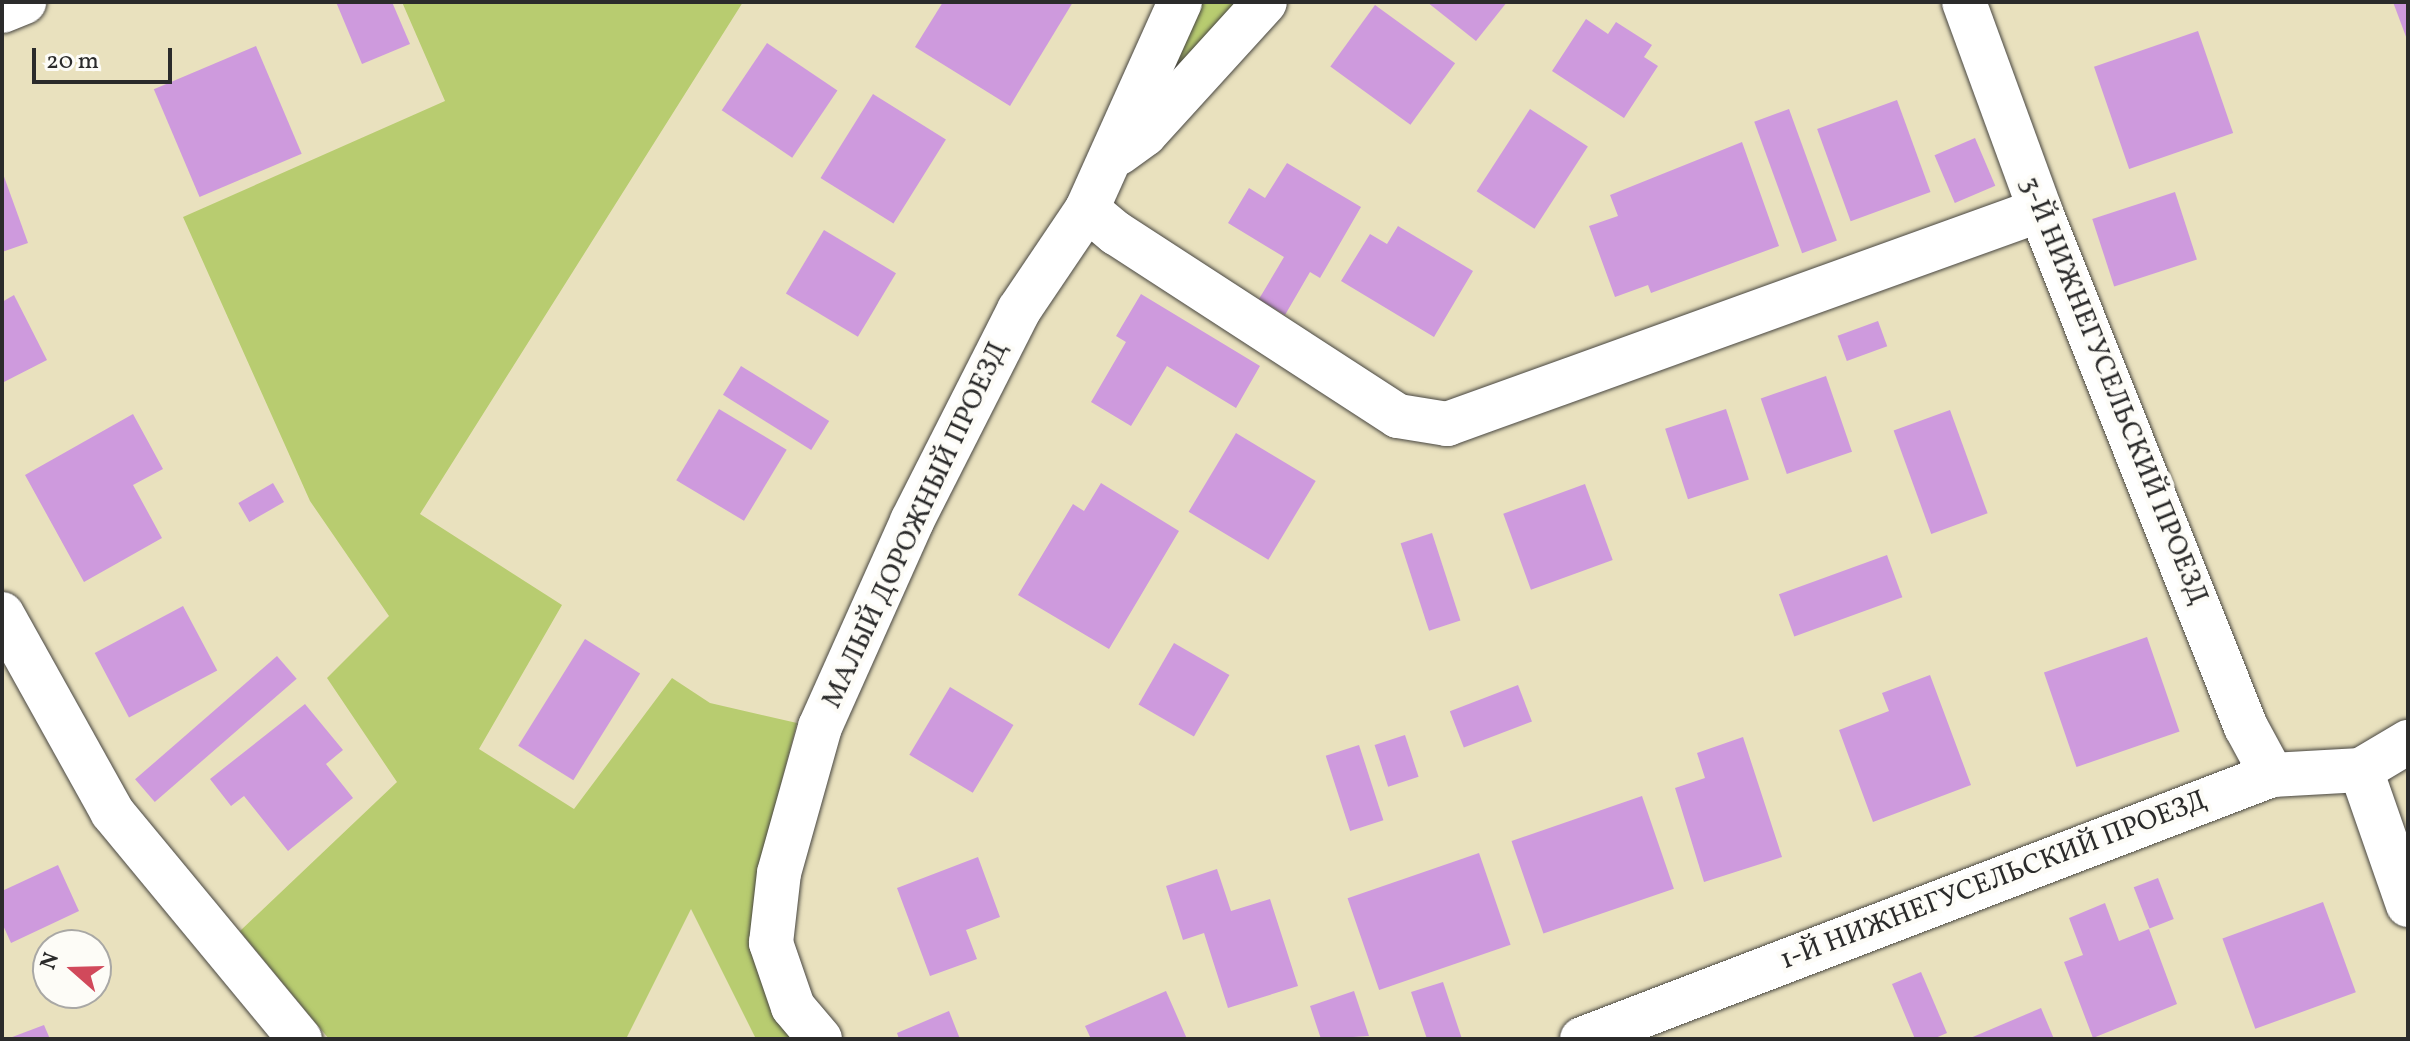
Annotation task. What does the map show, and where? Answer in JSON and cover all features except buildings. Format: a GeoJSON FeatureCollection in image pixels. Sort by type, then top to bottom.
{"type":"FeatureCollection","features":[{"type":"Feature","properties":{"kind":"street"},"geometry":{"type":"LineString","coordinates":[[2,11],[24,2]]}},
{"type":"Feature","properties":{"kind":"street","name":"МАЛЫЙ ДОРОЖНЫЙ ПРОЕЗД"},"geometry":{"type":"LineString","coordinates":[[820,1039],[793,1007],[771,943],[779,873],[820,727],[912,521],[1019,310],[1087,209],[1180,2]]}},
{"type":"Feature","properties":{"kind":"street"},"geometry":{"type":"LineString","coordinates":[[1107,162],[1145,134],[1265,2]]}},
{"type":"Feature","properties":{"kind":"street","name":"3-Й НИЖНЕГУСЕЛЬСКИЙ ПРОЕЗД"},"geometry":{"type":"LineString","coordinates":[[1964,2],[2040,210],[2246,727],[2272,775]]}},
{"type":"Feature","properties":{"kind":"street"},"geometry":{"type":"LineString","coordinates":[[1087,209],[1116,233],[1398,416],[1447,424],[2040,210]]}},
{"type":"Feature","properties":{"kind":"street"},"geometry":{"type":"LineString","coordinates":[[2,614],[112,812],[300,1039]]}},
{"type":"Feature","properties":{"kind":"street","name":"1-Й НИЖНЕГУСЕЛЬСКИЙ ПРОЕЗД"},"geometry":{"type":"LineString","coordinates":[[1582,1039],[2272,775],[2361,770],[2408,742]]}},
{"type":"Feature","properties":{"kind":"street"},"geometry":{"type":"LineString","coordinates":[[2361,770],[2408,905]]}},
{"type":"Feature","properties":{"kind":"green space"},"geometry":{"type":"Polygon","coordinates":[[[402,2],[743,2],[420,514],[562,605],[479,749],[574,809],[672,678],[710,703],[797,723],[758,870],[794,1039],[756,1039],[691,909],[626,1039],[329,1039],[240,931],[397,782],[327,678],[389,616],[310,501],[183,217],[445,101],[402,2]]]}},
{"type":"Feature","properties":{"kind":"green space"},"geometry":{"type":"Polygon","coordinates":[[[1190,2],[1249,2],[1160,92],[1190,2]]]}}]}
